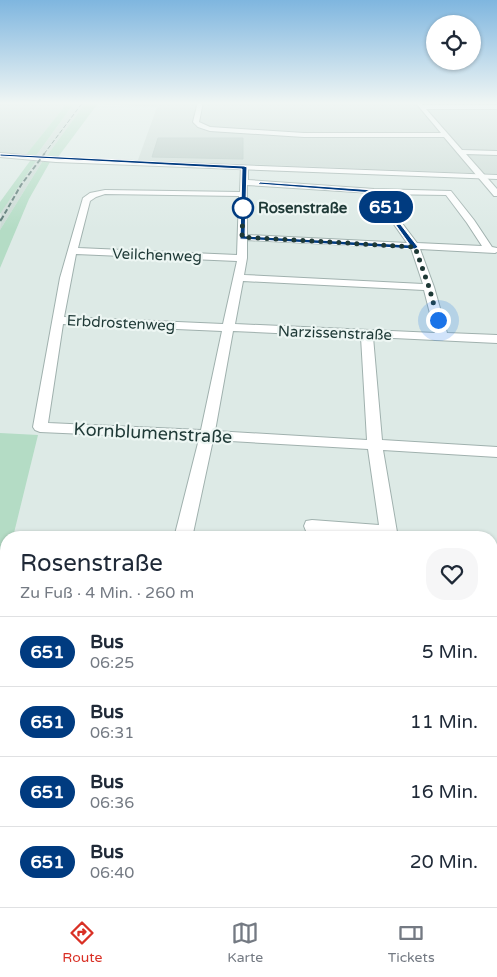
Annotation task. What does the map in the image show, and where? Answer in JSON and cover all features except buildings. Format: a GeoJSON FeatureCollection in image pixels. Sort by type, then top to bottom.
{"type":"FeatureCollection","features":[{"type":"Feature","properties":{"kind":"street"},"geometry":{"type":"LineString","coordinates":[[454,144],[497,194]]}},
{"type":"Feature","properties":{"kind":"street"},"geometry":{"type":"LineString","coordinates":[[462,152],[497,153]]}},
{"type":"Feature","properties":{"kind":"street"},"geometry":{"type":"LineString","coordinates":[[0,156],[497,177]]}},
{"type":"Feature","properties":{"kind":"street"},"geometry":{"type":"LineString","coordinates":[[185,531],[207,435],[242,258],[244,167]]}},
{"type":"Feature","properties":{"kind":"street"},"geometry":{"type":"LineString","coordinates":[[244,182],[374,191],[448,193],[493,250]]}},
{"type":"Feature","properties":{"kind":"street"},"geometry":{"type":"LineString","coordinates":[[374,191],[415,247],[429,287],[442,336]]}},
{"type":"Feature","properties":{"kind":"street","name":"Erbdrostenweg"},"geometry":{"type":"LineString","coordinates":[[229,328],[57,320],[65,278],[86,200],[93,195],[105,192],[244,194]]}},
{"type":"Feature","properties":{"kind":"street"},"geometry":{"type":"LineString","coordinates":[[242,237],[493,250]]}},
{"type":"Feature","properties":{"kind":"street","name":"Veilchenweg"},"geometry":{"type":"LineString","coordinates":[[73,251],[242,258]]}},
{"type":"Feature","properties":{"kind":"street"},"geometry":{"type":"LineString","coordinates":[[238,278],[429,287]]}},
{"type":"Feature","properties":{"kind":"street","name":"Kornblumenstraße"},"geometry":{"type":"LineString","coordinates":[[57,320],[40,428],[207,435],[497,452]]}},
{"type":"Feature","properties":{"kind":"street","name":"Narzissenstraße"},"geometry":{"type":"LineString","coordinates":[[229,328],[497,339]]}},
{"type":"Feature","properties":{"kind":"street"},"geometry":{"type":"LineString","coordinates":[[368,335],[375,445],[387,531]]}},
{"type":"Feature","properties":{"kind":"street"},"geometry":{"type":"LineString","coordinates":[[312,526],[354,531]]}},
{"type":"Feature","properties":{"kind":"shaded area"},"geometry":{"type":"Polygon","coordinates":[[[0,144],[34,144],[26,155],[0,153],[0,144]]]}},
{"type":"Feature","properties":{"kind":"shaded area"},"geometry":{"type":"Polygon","coordinates":[[[44,144],[55,144],[46,157],[35,157],[44,144]]]}},
{"type":"Feature","properties":{"kind":"shaded area"},"geometry":{"type":"Polygon","coordinates":[[[144,144],[497,144],[497,174],[138,160],[144,144]]]}},
{"type":"Feature","properties":{"kind":"shaded area"},"geometry":{"type":"Polygon","coordinates":[[[36,161],[42,162],[0,230],[1,212],[36,161]]]}},
{"type":"Feature","properties":{"kind":"green space"},"geometry":{"type":"Polygon","coordinates":[[[34,144],[44,144],[35,157],[25,156],[34,144]]]}},
{"type":"Feature","properties":{"kind":"green space"},"geometry":{"type":"Polygon","coordinates":[[[55,144],[67,144],[58,157],[46,157],[55,144]]]}},
{"type":"Feature","properties":{"kind":"green space"},"geometry":{"type":"Polygon","coordinates":[[[30,161],[36,161],[0,214],[0,202],[30,161]]]}},
{"type":"Feature","properties":{"kind":"green space"},"geometry":{"type":"Polygon","coordinates":[[[42,162],[50,162],[29,199],[0,268],[0,230],[42,162]]]}},
{"type":"Feature","properties":{"kind":"green space"},"geometry":{"type":"Polygon","coordinates":[[[0,433],[38,435],[14,531],[0,531],[0,433]]]}},
{"type":"Feature","properties":{"kind":"railway"},"geometry":{"type":"LineString","coordinates":[[44,154],[51,144]]}},
{"type":"Feature","properties":{"kind":"railway"},"geometry":{"type":"LineString","coordinates":[[1,220],[21,185],[45,153]]}},
{"type":"Feature","properties":{"kind":"bus line","name":"651"},"geometry":{"type":"LineString","coordinates":[[0,155],[56,160],[244,167],[242,237],[415,247],[374,191],[260,184]]}},
{"type":"Feature","properties":{"kind":"place","name":"Rosenstraße"},"geometry":{"type":"Point","coordinates":[243,208]}},
{"type":"Feature","properties":{"kind":"route"},"geometry":{"type":"LineString","coordinates":[[243,208],[242,237],[415,247],[438,320]]}}]}
